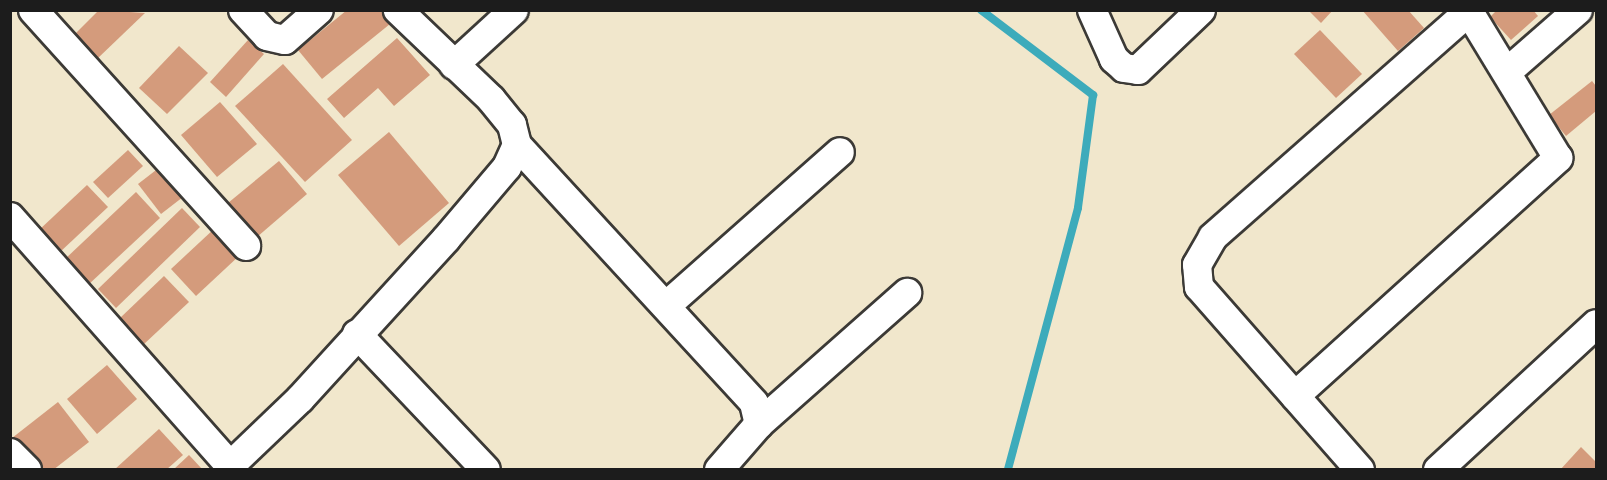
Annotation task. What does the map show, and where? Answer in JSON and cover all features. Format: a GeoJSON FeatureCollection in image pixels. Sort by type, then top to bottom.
{"type":"FeatureCollection","features":[{"type":"Feature","properties":{"kind":"street"},"geometry":{"type":"LineString","coordinates":[[33,10],[246,246]]}},
{"type":"Feature","properties":{"kind":"street"},"geometry":{"type":"LineString","coordinates":[[243,10],[267,36],[285,40],[319,10]]}},
{"type":"Feature","properties":{"kind":"street"},"geometry":{"type":"LineString","coordinates":[[398,10],[491,99],[512,125],[517,145],[754,403],[759,424]]}},
{"type":"Feature","properties":{"kind":"street"},"geometry":{"type":"LineString","coordinates":[[454,66],[514,10]]}},
{"type":"Feature","properties":{"kind":"street"},"geometry":{"type":"LineString","coordinates":[[1092,10],[1114,59],[1124,68],[1138,70],[1202,10]]}},
{"type":"Feature","properties":{"kind":"street"},"geometry":{"type":"LineString","coordinates":[[1507,72],[1578,10]]}},
{"type":"Feature","properties":{"kind":"street"},"geometry":{"type":"LineString","coordinates":[[1295,396],[1558,158],[1468,11],[1213,237],[1197,265],[1199,287],[1360,470]]}},
{"type":"Feature","properties":{"kind":"street"},"geometry":{"type":"LineString","coordinates":[[10,217],[232,468],[300,399],[492,185],[507,167],[517,145]]}},
{"type":"Feature","properties":{"kind":"street"},"geometry":{"type":"LineString","coordinates":[[666,306],[840,153]]}},
{"type":"Feature","properties":{"kind":"street"},"geometry":{"type":"LineString","coordinates":[[719,470],[759,424],[908,293]]}},
{"type":"Feature","properties":{"kind":"street"},"geometry":{"type":"LineString","coordinates":[[1438,470],[1596,324]]}},
{"type":"Feature","properties":{"kind":"street"},"geometry":{"type":"LineString","coordinates":[[357,334],[486,470]]}},
{"type":"Feature","properties":{"kind":"street"},"geometry":{"type":"LineString","coordinates":[[10,453],[27,470]]}},
{"type":"Feature","properties":{"kind":"building"},"geometry":{"type":"Polygon","coordinates":[[[99,10],[145,13],[97,59],[74,35],[99,10]]]}},
{"type":"Feature","properties":{"kind":"building"},"geometry":{"type":"Polygon","coordinates":[[[347,10],[380,10],[390,24],[322,79],[298,50],[347,10]]]}},
{"type":"Feature","properties":{"kind":"building"},"geometry":{"type":"Polygon","coordinates":[[[1308,10],[1333,10],[1321,23],[1308,10]]]}},
{"type":"Feature","properties":{"kind":"building"},"geometry":{"type":"Polygon","coordinates":[[[1362,10],[1408,10],[1424,28],[1398,51],[1362,10]]]}},
{"type":"Feature","properties":{"kind":"building"},"geometry":{"type":"Polygon","coordinates":[[[1497,10],[1533,10],[1538,16],[1511,40],[1490,17],[1497,10]]]}},
{"type":"Feature","properties":{"kind":"building"},"geometry":{"type":"Polygon","coordinates":[[[1320,30],[1362,74],[1336,98],[1294,54],[1320,30]]]}},
{"type":"Feature","properties":{"kind":"building"},"geometry":{"type":"Polygon","coordinates":[[[397,38],[430,75],[394,106],[378,88],[344,118],[327,99],[397,38]]]}},
{"type":"Feature","properties":{"kind":"building"},"geometry":{"type":"Polygon","coordinates":[[[248,40],[264,54],[226,97],[210,82],[248,40]]]}},
{"type":"Feature","properties":{"kind":"building"},"geometry":{"type":"Polygon","coordinates":[[[179,46],[208,73],[167,114],[139,88],[179,46]]]}},
{"type":"Feature","properties":{"kind":"building"},"geometry":{"type":"Polygon","coordinates":[[[283,64],[352,140],[305,182],[235,106],[283,64]]]}},
{"type":"Feature","properties":{"kind":"building"},"geometry":{"type":"Polygon","coordinates":[[[1592,81],[1596,86],[1596,111],[1566,136],[1549,115],[1592,81]]]}},
{"type":"Feature","properties":{"kind":"building"},"geometry":{"type":"Polygon","coordinates":[[[220,102],[257,144],[217,177],[181,135],[220,102]]]}},
{"type":"Feature","properties":{"kind":"building"},"geometry":{"type":"Polygon","coordinates":[[[389,132],[449,203],[399,246],[338,175],[389,132]]]}},
{"type":"Feature","properties":{"kind":"building"},"geometry":{"type":"Polygon","coordinates":[[[128,150],[143,166],[108,198],[93,182],[128,150]]]}},
{"type":"Feature","properties":{"kind":"building"},"geometry":{"type":"Polygon","coordinates":[[[279,161],[307,194],[257,237],[228,203],[279,161]]]}},
{"type":"Feature","properties":{"kind":"building"},"geometry":{"type":"Polygon","coordinates":[[[160,167],[183,197],[161,214],[138,184],[160,167]]]}},
{"type":"Feature","properties":{"kind":"building"},"geometry":{"type":"Polygon","coordinates":[[[87,185],[108,207],[59,253],[38,231],[87,185]]]}},
{"type":"Feature","properties":{"kind":"building"},"geometry":{"type":"Polygon","coordinates":[[[136,192],[160,218],[88,285],[64,260],[136,192]]]}},
{"type":"Feature","properties":{"kind":"building"},"geometry":{"type":"Polygon","coordinates":[[[182,208],[200,227],[116,308],[98,289],[182,208]]]}},
{"type":"Feature","properties":{"kind":"building"},"geometry":{"type":"Polygon","coordinates":[[[215,228],[240,255],[196,296],[171,269],[215,228]]]}},
{"type":"Feature","properties":{"kind":"building"},"geometry":{"type":"Polygon","coordinates":[[[164,276],[189,302],[143,345],[119,319],[164,276]]]}},
{"type":"Feature","properties":{"kind":"building"},"geometry":{"type":"Polygon","coordinates":[[[107,365],[137,399],[97,434],[67,399],[107,365]]]}},
{"type":"Feature","properties":{"kind":"building"},"geometry":{"type":"Polygon","coordinates":[[[58,402],[89,442],[53,470],[37,470],[12,438],[58,402]]]}},
{"type":"Feature","properties":{"kind":"building"},"geometry":{"type":"Polygon","coordinates":[[[159,429],[183,455],[166,470],[114,470],[159,429]]]}},
{"type":"Feature","properties":{"kind":"building"},"geometry":{"type":"Polygon","coordinates":[[[1581,447],[1596,462],[1596,470],[1560,470],[1581,447]]]}},
{"type":"Feature","properties":{"kind":"building"},"geometry":{"type":"Polygon","coordinates":[[[189,455],[203,470],[173,470],[189,455]]]}},
{"type":"Feature","properties":{"kind":"waterway"},"geometry":{"type":"LineString","coordinates":[[981,10],[1093,95],[1078,208],[1008,470]]}}]}
